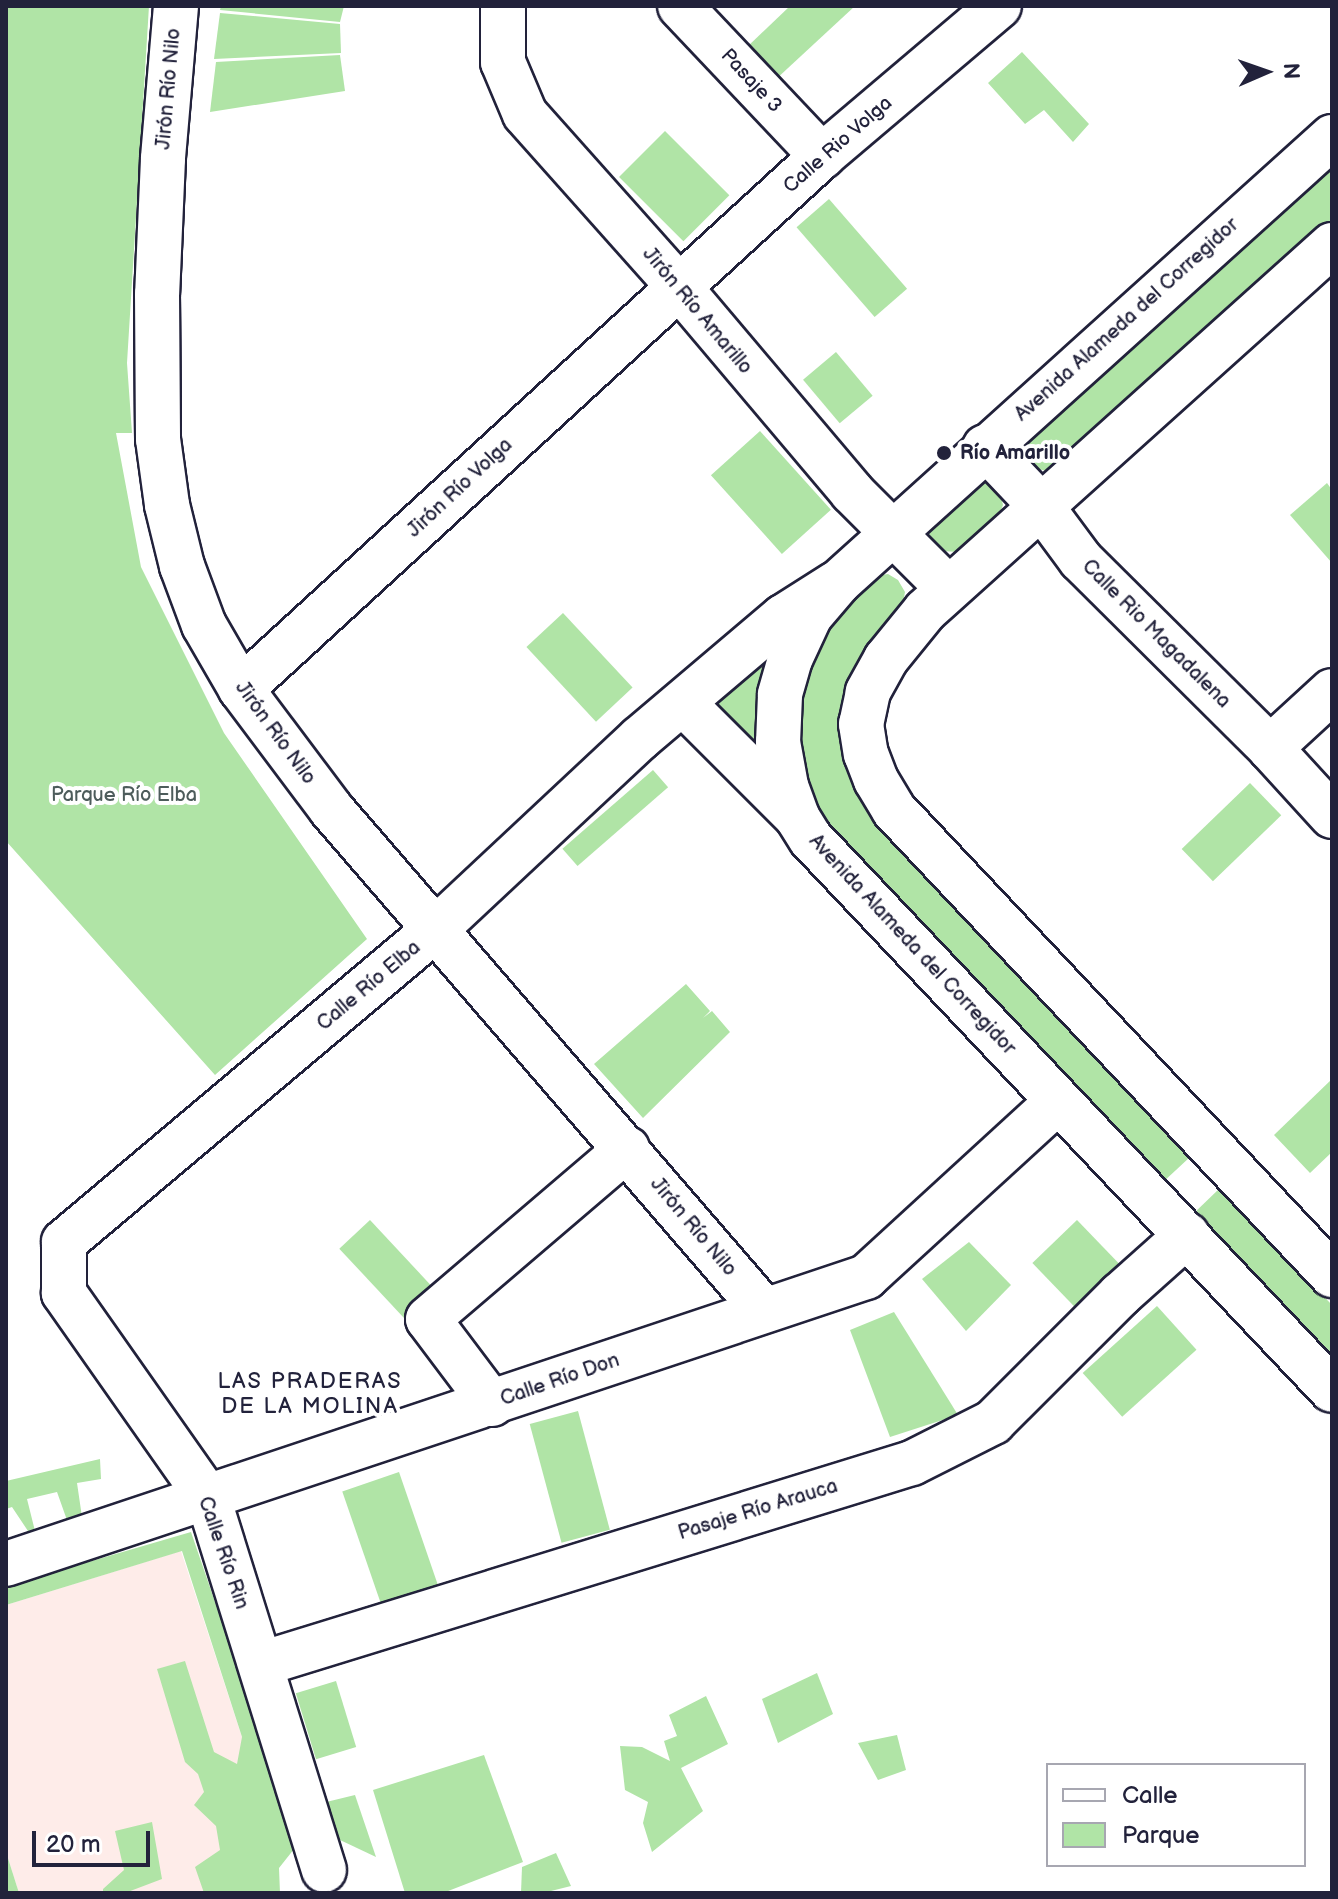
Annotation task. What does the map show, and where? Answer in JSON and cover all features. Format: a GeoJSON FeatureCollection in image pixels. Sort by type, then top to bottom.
{"type":"FeatureCollection","features":[{"type":"Feature","properties":{"kind":"street","name":"Jirón Río Nilo"},"geometry":{"type":"LineString","coordinates":[[176,6],[163,159],[158,279],[158,439],[167,505],[182,566],[204,625],[241,689],[331,809],[437,928],[763,1309]]}},
{"type":"Feature","properties":{"kind":"street","name":"Jirón Río Amarillo"},"geometry":{"type":"LineString","coordinates":[[503,6],[503,62],[525,114],[890,532],[948,588]]}},
{"type":"Feature","properties":{"kind":"street","name":"Pasaje 3"},"geometry":{"type":"LineString","coordinates":[[680,6],[822,156]]}},
{"type":"Feature","properties":{"kind":"street","name":"Calle Rio Volga"},"geometry":{"type":"LineString","coordinates":[[679,287],[822,156],[999,6]]}},
{"type":"Feature","properties":{"kind":"street","name":"Avenida Alameda del Corregidor"},"geometry":{"type":"LineString","coordinates":[[1332,137],[890,532],[839,582],[810,616],[790,659],[780,695],[778,742],[786,786],[797,817],[879,914],[1332,1390]]}},
{"type":"Feature","properties":{"kind":"street"},"geometry":{"type":"LineString","coordinates":[[1332,245],[948,588],[915,622],[886,659],[868,692],[861,724],[866,754],[876,780],[894,810],[1332,1275]]}},
{"type":"Feature","properties":{"kind":"street","name":"Jirón Río Volga"},"geometry":{"type":"LineString","coordinates":[[241,689],[679,287]]}},
{"type":"Feature","properties":{"kind":"street","name":"Calle Rio Magadalena"},"geometry":{"type":"LineString","coordinates":[[985,447],[1041,506],[1081,560],[1270,748],[1332,816]]}},
{"type":"Feature","properties":{"kind":"street","name":"Calle Río Elba"},"geometry":{"type":"LineString","coordinates":[[64,1267],[64,1242],[437,928],[616,759],[783,617],[839,582]]}},
{"type":"Feature","properties":{"kind":"street"},"geometry":{"type":"LineString","coordinates":[[1270,748],[1332,691]]}},
{"type":"Feature","properties":{"kind":"street"},"geometry":{"type":"LineString","coordinates":[[683,703],[797,817]]}},
{"type":"Feature","properties":{"kind":"street","name":"Calle Río Don"},"geometry":{"type":"LineString","coordinates":[[6,1564],[866,1277],[1058,1101]]}},
{"type":"Feature","properties":{"kind":"street"},"geometry":{"type":"LineString","coordinates":[[492,1404],[428,1319],[627,1149]]}},
{"type":"Feature","properties":{"kind":"street","name":"Pasaje Río Arauca"},"geometry":{"type":"LineString","coordinates":[[261,1664],[912,1463],[993,1422],[1120,1295],[1187,1235]]}},
{"type":"Feature","properties":{"kind":"street","name":"Calle Río Rin"},"geometry":{"type":"LineString","coordinates":[[64,1267],[64,1293],[208,1498],[324,1870]]}},
{"type":"Feature","properties":{"kind":"shaded area"},"geometry":{"type":"Polygon","coordinates":[[[181,1551],[275,1838],[254,1893],[19,1893],[6,1852],[6,1605],[181,1551]]]}},
{"type":"Feature","properties":{"kind":"green space","name":"Parque Río Elba"},"geometry":{"type":"Polygon","coordinates":[[[6,6],[149,6],[127,363],[132,433],[116,433],[141,567],[224,733],[367,939],[215,1075],[6,841],[6,6]]]}},
{"type":"Feature","properties":{"kind":"green space"},"geometry":{"type":"Polygon","coordinates":[[[221,6],[344,6],[340,22],[220,10],[221,6]]]}},
{"type":"Feature","properties":{"kind":"green space"},"geometry":{"type":"Polygon","coordinates":[[[790,6],[855,6],[774,81],[746,48],[790,6]]]}},
{"type":"Feature","properties":{"kind":"green space"},"geometry":{"type":"Polygon","coordinates":[[[220,13],[340,24],[341,53],[214,59],[220,13]]]}},
{"type":"Feature","properties":{"kind":"green space"},"geometry":{"type":"Polygon","coordinates":[[[1022,52],[1089,124],[1073,142],[1044,110],[1025,124],[988,83],[1022,52]]]}},
{"type":"Feature","properties":{"kind":"green space"},"geometry":{"type":"Polygon","coordinates":[[[340,55],[345,91],[210,112],[216,62],[340,55]]]}},
{"type":"Feature","properties":{"kind":"green space"},"geometry":{"type":"Polygon","coordinates":[[[665,131],[729,195],[683,241],[619,177],[665,131]]]}},
{"type":"Feature","properties":{"kind":"green space"},"geometry":{"type":"Polygon","coordinates":[[[1332,160],[1332,219],[1057,467],[1047,471],[1033,468],[1024,457],[1023,444],[1332,160]]]}},
{"type":"Feature","properties":{"kind":"green space"},"geometry":{"type":"Polygon","coordinates":[[[829,199],[907,289],[875,317],[797,227],[829,199]]]}},
{"type":"Feature","properties":{"kind":"green space"},"geometry":{"type":"Polygon","coordinates":[[[836,352],[873,396],[840,423],[803,380],[836,352]]]}},
{"type":"Feature","properties":{"kind":"green space"},"geometry":{"type":"Polygon","coordinates":[[[760,431],[831,510],[782,554],[711,475],[760,431]]]}},
{"type":"Feature","properties":{"kind":"green space"},"geometry":{"type":"Polygon","coordinates":[[[983,481],[1000,493],[1003,505],[998,517],[960,552],[940,551],[929,536],[931,522],[983,481]]]}},
{"type":"Feature","properties":{"kind":"green space"},"geometry":{"type":"Polygon","coordinates":[[[1327,483],[1332,490],[1332,563],[1290,515],[1327,483]]]}},
{"type":"Feature","properties":{"kind":"green space"},"geometry":{"type":"Polygon","coordinates":[[[888,574],[898,580],[905,592],[903,603],[849,676],[840,714],[843,748],[852,783],[870,814],[1190,1157],[1162,1183],[825,829],[807,792],[795,708],[829,620],[876,576],[888,574]]]}},
{"type":"Feature","properties":{"kind":"green space"},"geometry":{"type":"Polygon","coordinates":[[[563,613],[633,688],[596,722],[526,647],[563,613]]]}},
{"type":"Feature","properties":{"kind":"green space"},"geometry":{"type":"Polygon","coordinates":[[[779,647],[766,757],[714,702],[779,647]]]}},
{"type":"Feature","properties":{"kind":"green space"},"geometry":{"type":"Polygon","coordinates":[[[653,770],[668,787],[578,866],[562,849],[653,770]]]}},
{"type":"Feature","properties":{"kind":"green space"},"geometry":{"type":"Polygon","coordinates":[[[1250,783],[1281,815],[1213,881],[1182,849],[1250,783]]]}},
{"type":"Feature","properties":{"kind":"green space"},"geometry":{"type":"Polygon","coordinates":[[[686,984],[710,1011],[703,1018],[712,1011],[730,1032],[643,1118],[594,1064],[686,984]]]}},
{"type":"Feature","properties":{"kind":"green space"},"geometry":{"type":"Polygon","coordinates":[[[1332,1079],[1332,1152],[1310,1173],[1274,1135],[1332,1079]]]}},
{"type":"Feature","properties":{"kind":"green space"},"geometry":{"type":"Polygon","coordinates":[[[1220,1188],[1332,1305],[1332,1362],[1192,1215],[1220,1188]]]}},
{"type":"Feature","properties":{"kind":"green space"},"geometry":{"type":"Polygon","coordinates":[[[370,1220],[438,1293],[407,1322],[339,1249],[370,1220]]]}},
{"type":"Feature","properties":{"kind":"green space"},"geometry":{"type":"Polygon","coordinates":[[[1077,1220],[1119,1264],[1075,1307],[1032,1263],[1077,1220]]]}},
{"type":"Feature","properties":{"kind":"green space"},"geometry":{"type":"Polygon","coordinates":[[[969,1242],[1011,1285],[966,1331],[922,1279],[969,1242]]]}},
{"type":"Feature","properties":{"kind":"green space"},"geometry":{"type":"Polygon","coordinates":[[[1157,1306],[1196,1350],[1122,1417],[1083,1373],[1157,1306]]]}},
{"type":"Feature","properties":{"kind":"green space"},"geometry":{"type":"Polygon","coordinates":[[[894,1312],[958,1415],[890,1437],[850,1330],[894,1312]]]}},
{"type":"Feature","properties":{"kind":"green space"},"geometry":{"type":"Polygon","coordinates":[[[578,1411],[610,1530],[562,1543],[530,1424],[578,1411]]]}},
{"type":"Feature","properties":{"kind":"green space"},"geometry":{"type":"Polygon","coordinates":[[[100,1459],[101,1479],[77,1483],[82,1517],[68,1523],[57,1492],[27,1499],[35,1531],[28,1531],[12,1507],[6,1509],[6,1481],[100,1459]]]}},
{"type":"Feature","properties":{"kind":"green space"},"geometry":{"type":"Polygon","coordinates":[[[399,1472],[438,1585],[381,1604],[342,1492],[399,1472]]]}},
{"type":"Feature","properties":{"kind":"green space"},"geometry":{"type":"Polygon","coordinates":[[[191,1532],[298,1844],[279,1868],[280,1893],[204,1893],[195,1867],[220,1850],[216,1826],[194,1805],[204,1792],[198,1774],[185,1762],[157,1669],[185,1661],[214,1752],[237,1764],[242,1737],[182,1551],[6,1605],[6,1586],[191,1532]]]}},
{"type":"Feature","properties":{"kind":"green space"},"geometry":{"type":"Polygon","coordinates":[[[817,1673],[833,1714],[778,1743],[762,1699],[817,1673]]]}},
{"type":"Feature","properties":{"kind":"green space"},"geometry":{"type":"Polygon","coordinates":[[[336,1681],[356,1747],[316,1759],[296,1693],[336,1681]]]}},
{"type":"Feature","properties":{"kind":"green space"},"geometry":{"type":"Polygon","coordinates":[[[706,1696],[728,1744],[681,1768],[703,1811],[652,1852],[643,1823],[648,1802],[625,1790],[620,1746],[642,1747],[670,1761],[664,1741],[677,1736],[669,1715],[706,1696]]]}},
{"type":"Feature","properties":{"kind":"green space"},"geometry":{"type":"Polygon","coordinates":[[[897,1735],[906,1770],[878,1780],[858,1743],[897,1735]]]}},
{"type":"Feature","properties":{"kind":"green space"},"geometry":{"type":"Polygon","coordinates":[[[484,1755],[523,1862],[443,1893],[405,1893],[373,1790],[484,1755]]]}},
{"type":"Feature","properties":{"kind":"green space"},"geometry":{"type":"Polygon","coordinates":[[[355,1795],[376,1857],[321,1831],[318,1804],[355,1795]]]}},
{"type":"Feature","properties":{"kind":"green space"},"geometry":{"type":"Polygon","coordinates":[[[152,1822],[162,1879],[125,1893],[103,1893],[103,1889],[124,1870],[115,1831],[152,1822]]]}},
{"type":"Feature","properties":{"kind":"green space"},"geometry":{"type":"Polygon","coordinates":[[[6,1852],[19,1893],[6,1893],[6,1852]]]}},
{"type":"Feature","properties":{"kind":"green space"},"geometry":{"type":"Polygon","coordinates":[[[556,1853],[571,1886],[543,1893],[521,1893],[522,1867],[556,1853]]]}},
{"type":"Feature","properties":{"kind":"place","name":"Río Amarillo"},"geometry":{"type":"Point","coordinates":[944,453]}},
{"type":"Feature","properties":{"kind":"district","name":"LAS PRADERAS DE LA MOLINA"},"geometry":{"type":"Point","coordinates":[310,1394]}}]}
